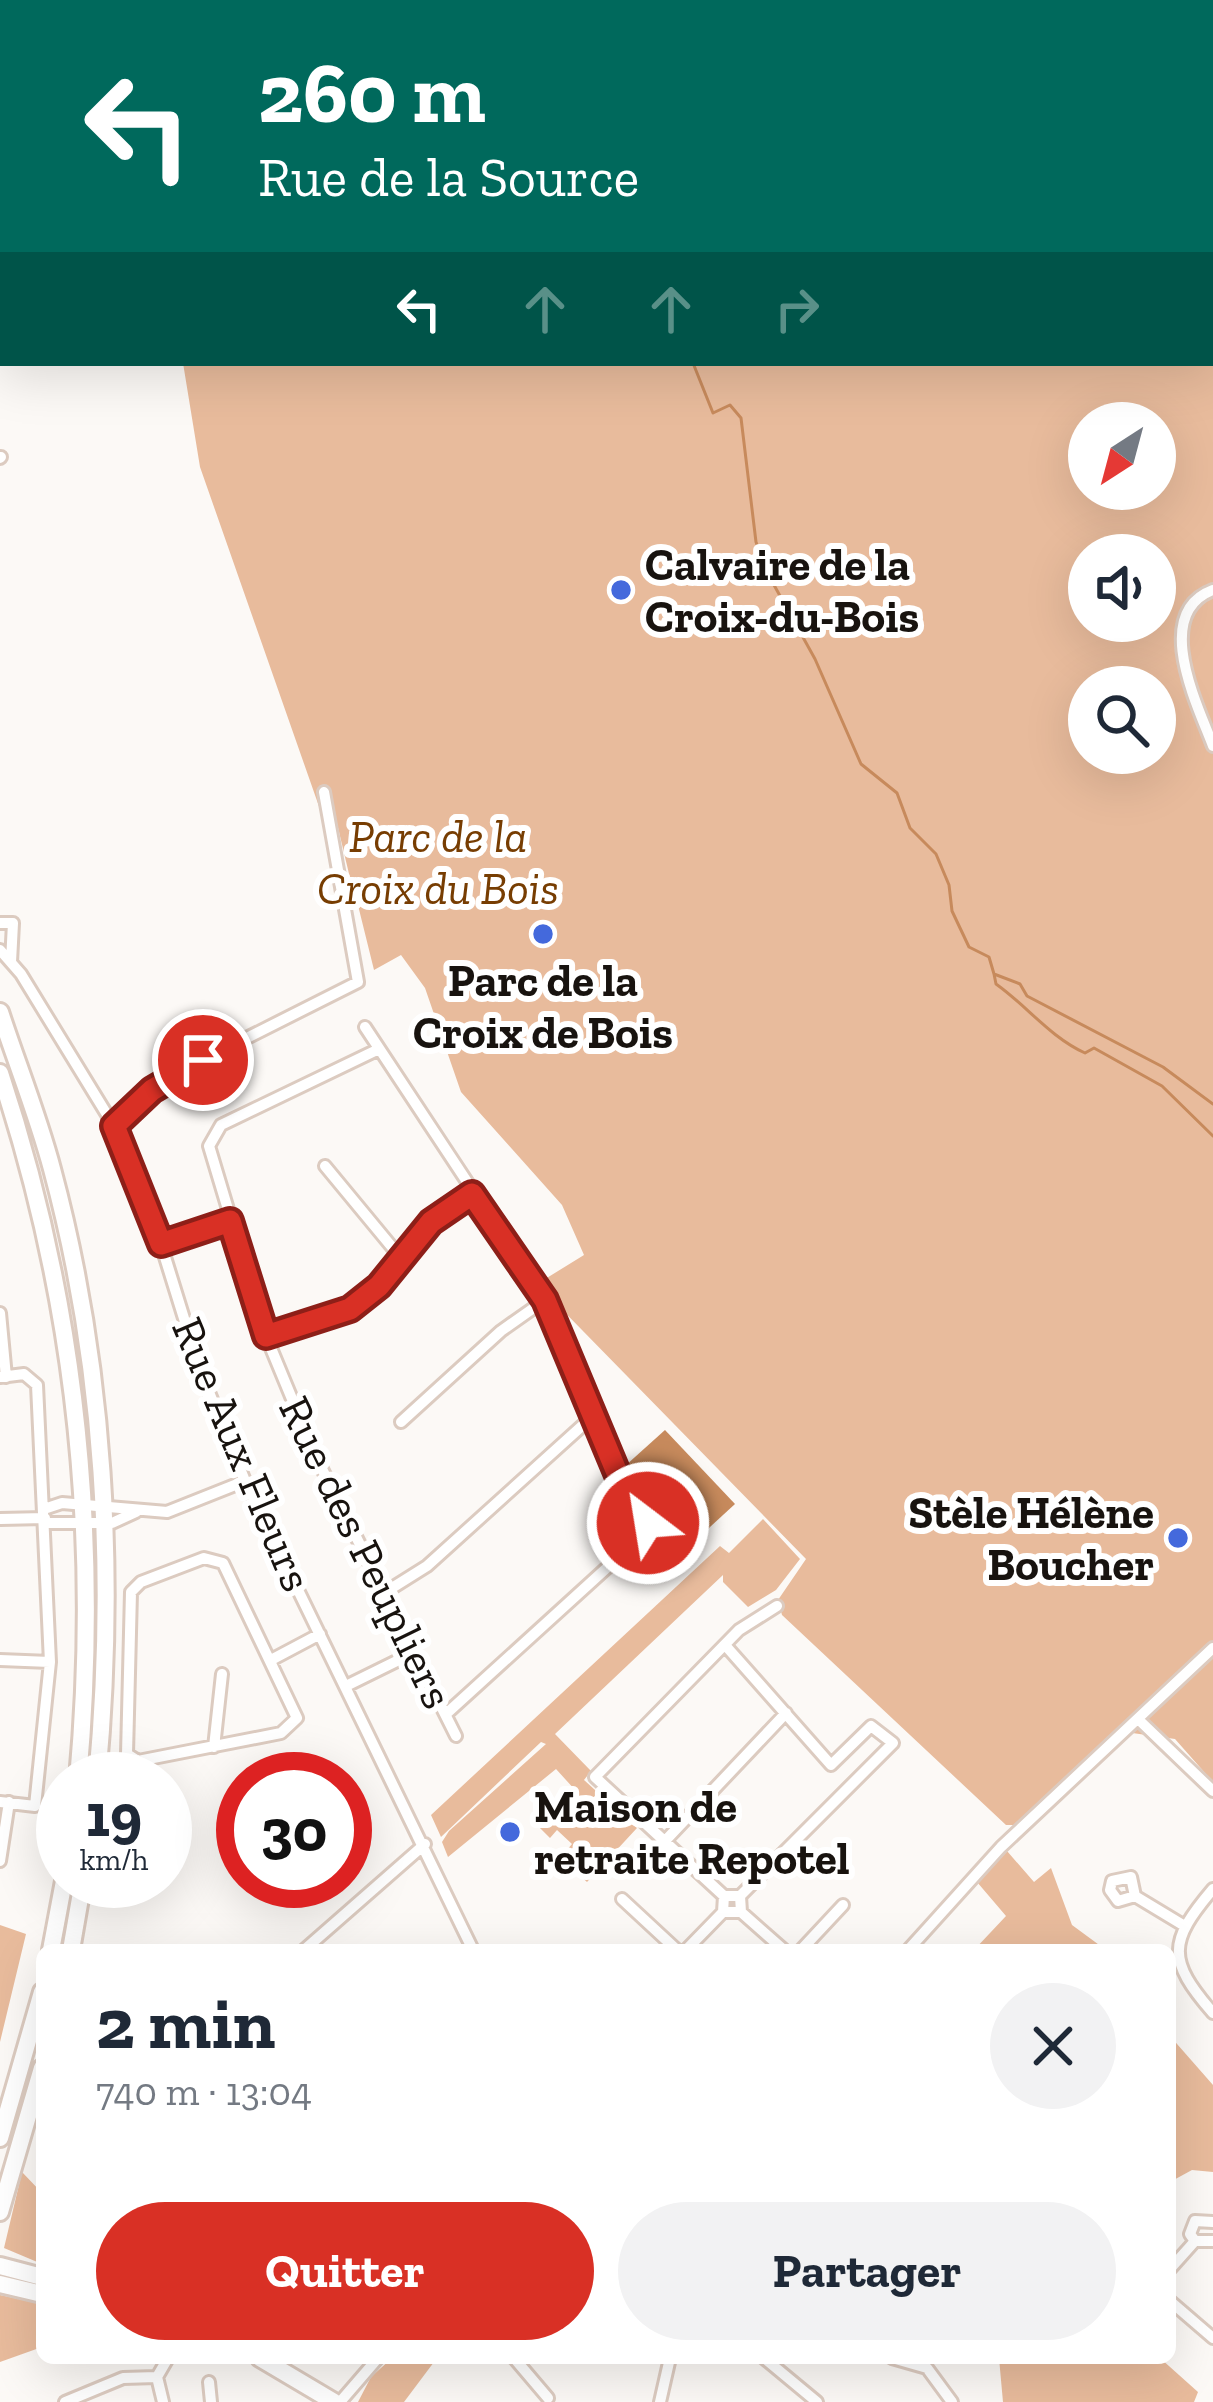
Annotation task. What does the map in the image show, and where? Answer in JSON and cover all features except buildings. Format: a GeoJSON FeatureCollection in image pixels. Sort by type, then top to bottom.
{"type":"FeatureCollection","features":[{"type":"Feature","properties":{"kind":"main road"},"geometry":{"type":"LineString","coordinates":[[0,1012],[52,1169],[83,1314],[106,1643],[99,1752]]}},
{"type":"Feature","properties":{"kind":"main road"},"geometry":{"type":"LineString","coordinates":[[0,1073],[34,1175],[94,1514],[80,1752]]}},
{"type":"Feature","properties":{"kind":"main road"},"geometry":{"type":"LineString","coordinates":[[53,1944],[59,1908]]}},
{"type":"Feature","properties":{"kind":"main road"},"geometry":{"type":"LineString","coordinates":[[72,1944],[78,1908]]}},
{"type":"Feature","properties":{"kind":"main road"},"geometry":{"type":"LineString","coordinates":[[0,2138],[36,2013]]}},
{"type":"Feature","properties":{"kind":"main road"},"geometry":{"type":"LineString","coordinates":[[0,2212],[36,2089]]}},
{"type":"Feature","properties":{"kind":"main road"},"geometry":{"type":"LineString","coordinates":[[0,2266],[36,2275]]}},
{"type":"Feature","properties":{"kind":"main road"},"geometry":{"type":"LineString","coordinates":[[0,2284],[36,2293]]}},
{"type":"Feature","properties":{"kind":"main road"},"geometry":{"type":"LineString","coordinates":[[270,2364],[337,2402]]}},
{"type":"Feature","properties":{"kind":"street"},"geometry":{"type":"LineString","coordinates":[[1213,590],[1204,593],[1181,627],[1185,669],[1213,746]]}},
{"type":"Feature","properties":{"kind":"street"},"geometry":{"type":"LineString","coordinates":[[114,1126],[152,1090],[358,982],[324,792]]}},
{"type":"Feature","properties":{"kind":"street"},"geometry":{"type":"LineString","coordinates":[[0,922],[13,923],[11,962]]}},
{"type":"Feature","properties":{"kind":"street"},"geometry":{"type":"LineString","coordinates":[[0,950],[11,962]]}},
{"type":"Feature","properties":{"kind":"street","name":"Rue Aux Fleurs"},"geometry":{"type":"LineString","coordinates":[[11,962],[114,1126],[161,1244],[200,1370],[245,1481],[425,1844],[469,1944]]}},
{"type":"Feature","properties":{"kind":"street"},"geometry":{"type":"LineString","coordinates":[[365,1027],[545,1300],[618,1475],[646,1509],[644,1534],[446,1714]]}},
{"type":"Feature","properties":{"kind":"street","name":"Rue des Peupliers"},"geometry":{"type":"LineString","coordinates":[[379,1049],[213,1133],[209,1146],[266,1336],[316,1457],[456,1736]]}},
{"type":"Feature","properties":{"kind":"street"},"geometry":{"type":"LineString","coordinates":[[325,1166],[401,1258]]}},
{"type":"Feature","properties":{"kind":"street"},"geometry":{"type":"LineString","coordinates":[[266,1336],[350,1309],[379,1286],[431,1222],[472,1194]]}},
{"type":"Feature","properties":{"kind":"street"},"geometry":{"type":"LineString","coordinates":[[161,1244],[230,1221]]}},
{"type":"Feature","properties":{"kind":"street"},"geometry":{"type":"LineString","coordinates":[[400,1422],[545,1300]]}},
{"type":"Feature","properties":{"kind":"street"},"geometry":{"type":"LineString","coordinates":[[0,1313],[3,1377],[25,1374],[37,1385],[50,1662],[35,1806],[4,1802],[0,1861]]}},
{"type":"Feature","properties":{"kind":"street"},"geometry":{"type":"LineString","coordinates":[[384,1593],[428,1566],[593,1416]]}},
{"type":"Feature","properties":{"kind":"street"},"geometry":{"type":"LineString","coordinates":[[0,1519],[167,1512],[245,1481]]}},
{"type":"Feature","properties":{"kind":"street"},"geometry":{"type":"LineString","coordinates":[[45,1516],[94,1514]]}},
{"type":"Feature","properties":{"kind":"street"},"geometry":{"type":"LineString","coordinates":[[204,1558],[217,1558],[271,1660],[296,1710],[294,1726],[146,1761],[127,1754],[135,1586],[204,1558]]}},
{"type":"Feature","properties":{"kind":"street"},"geometry":{"type":"LineString","coordinates":[[725,1645],[831,1765],[871,1726],[892,1740],[740,1896],[724,1896],[595,1777],[725,1645],[777,1606]]}},
{"type":"Feature","properties":{"kind":"street"},"geometry":{"type":"LineString","coordinates":[[271,1660],[320,1634]]}},
{"type":"Feature","properties":{"kind":"street"},"geometry":{"type":"LineString","coordinates":[[913,1944],[1000,1847],[1213,1648]]}},
{"type":"Feature","properties":{"kind":"street"},"geometry":{"type":"LineString","coordinates":[[346,1686],[413,1653]]}},
{"type":"Feature","properties":{"kind":"street"},"geometry":{"type":"LineString","coordinates":[[0,1660],[50,1662]]}},
{"type":"Feature","properties":{"kind":"street"},"geometry":{"type":"LineString","coordinates":[[214,1747],[222,1675]]}},
{"type":"Feature","properties":{"kind":"street"},"geometry":{"type":"LineString","coordinates":[[664,1842],[786,1713]]}},
{"type":"Feature","properties":{"kind":"street"},"geometry":{"type":"LineString","coordinates":[[1136,1724],[1213,1791]]}},
{"type":"Feature","properties":{"kind":"street"},"geometry":{"type":"LineString","coordinates":[[311,1944],[425,1844]]}},
{"type":"Feature","properties":{"kind":"street"},"geometry":{"type":"LineString","coordinates":[[1213,1888],[1183,1925],[1177,1953],[1182,1975],[1213,2013]]}},
{"type":"Feature","properties":{"kind":"street"},"geometry":{"type":"LineString","coordinates":[[724,1896],[724,1912]]}},
{"type":"Feature","properties":{"kind":"street"},"geometry":{"type":"LineString","coordinates":[[740,1896],[741,1912]]}},
{"type":"Feature","properties":{"kind":"street"},"geometry":{"type":"LineString","coordinates":[[1135,1896],[1183,1925]]}},
{"type":"Feature","properties":{"kind":"street"},"geometry":{"type":"LineString","coordinates":[[622,1899],[674,1944]]}},
{"type":"Feature","properties":{"kind":"street"},"geometry":{"type":"LineString","coordinates":[[807,1944],[843,1905]]}},
{"type":"Feature","properties":{"kind":"street"},"geometry":{"type":"LineString","coordinates":[[688,1944],[724,1912],[741,1912],[777,1944]]}},
{"type":"Feature","properties":{"kind":"street"},"geometry":{"type":"LineString","coordinates":[[1176,2262],[1195,2241],[1195,2221],[1213,2222]]}},
{"type":"Feature","properties":{"kind":"street"},"geometry":{"type":"LineString","coordinates":[[1195,2241],[1213,2241]]}},
{"type":"Feature","properties":{"kind":"street"},"geometry":{"type":"LineString","coordinates":[[1176,2306],[1213,2338]]}},
{"type":"Feature","properties":{"kind":"street"},"geometry":{"type":"LineString","coordinates":[[163,2402],[157,2377],[165,2364]]}},
{"type":"Feature","properties":{"kind":"street"},"geometry":{"type":"LineString","coordinates":[[337,2402],[372,2364]]}},
{"type":"Feature","properties":{"kind":"street"},"geometry":{"type":"LineString","coordinates":[[519,2364],[548,2398]]}},
{"type":"Feature","properties":{"kind":"street"},"geometry":{"type":"LineString","coordinates":[[659,2402],[668,2364]]}},
{"type":"Feature","properties":{"kind":"street"},"geometry":{"type":"LineString","coordinates":[[771,2364],[817,2402]]}},
{"type":"Feature","properties":{"kind":"street"},"geometry":{"type":"LineString","coordinates":[[898,2364],[927,2368],[952,2402]]}},
{"type":"Feature","properties":{"kind":"street"},"geometry":{"type":"LineString","coordinates":[[65,2402],[123,2378],[157,2377]]}},
{"type":"Feature","properties":{"kind":"street"},"geometry":{"type":"LineString","coordinates":[[209,2382],[211,2402]]}},
{"type":"Feature","properties":{"kind":"green space","name":"Parc de la Croix du Bois"},"geometry":{"type":"Polygon","coordinates":[[[183,366],[1213,366],[1213,1782],[1175,1739],[1118,1731],[1014,1825],[1006,1825],[782,1615],[778,1600],[806,1559],[537,1284],[584,1255],[562,1205],[461,1092],[425,988],[401,955],[374,970],[353,885],[362,887],[350,878],[334,811],[322,815],[200,467],[183,366]]]}},
{"type":"Feature","properties":{"kind":"green space"},"geometry":{"type":"Polygon","coordinates":[[[763,1519],[800,1559],[776,1590],[748,1607],[723,1582],[723,1575],[555,1734],[591,1771],[584,1780],[637,1828],[587,1882],[576,1872],[581,1865],[566,1851],[572,1844],[557,1830],[550,1838],[538,1826],[576,1791],[556,1769],[448,1857],[442,1842],[449,1831],[546,1744],[541,1742],[441,1837],[431,1815],[720,1546],[729,1553],[763,1519]]]}},
{"type":"Feature","properties":{"kind":"green space"},"geometry":{"type":"Polygon","coordinates":[[[1007,1851],[1034,1882],[1051,1868],[1072,1925],[1098,1944],[980,1944],[1006,1916],[977,1882],[1007,1851]]]}},
{"type":"Feature","properties":{"kind":"green space"},"geometry":{"type":"Polygon","coordinates":[[[0,1925],[26,1934],[0,2042],[0,1925]]]}},
{"type":"Feature","properties":{"kind":"green space"},"geometry":{"type":"Polygon","coordinates":[[[1176,2043],[1213,2085],[1213,2172],[1192,2170],[1176,2179],[1176,2043]]]}},
{"type":"Feature","properties":{"kind":"green space"},"geometry":{"type":"Polygon","coordinates":[[[22,2172],[36,2187],[36,2261],[4,2248],[22,2172]]]}},
{"type":"Feature","properties":{"kind":"green space"},"geometry":{"type":"Polygon","coordinates":[[[0,2295],[36,2303],[36,2349],[0,2362],[0,2295]]]}},
{"type":"Feature","properties":{"kind":"green space"},"geometry":{"type":"Polygon","coordinates":[[[385,2364],[432,2364],[404,2402],[358,2402],[371,2377],[385,2364]]]}},
{"type":"Feature","properties":{"kind":"green space"},"geometry":{"type":"Polygon","coordinates":[[[1000,2364],[1167,2364],[1198,2392],[1194,2402],[1003,2402],[1000,2364]]]}},
{"type":"Feature","properties":{"kind":"shaded area"},"geometry":{"type":"Polygon","coordinates":[[[665,1430],[735,1504],[698,1538],[691,1537],[625,1466],[665,1430]]]}},
{"type":"Feature","properties":{"kind":"waterway"},"geometry":{"type":"LineString","coordinates":[[694,366],[713,413],[730,405],[741,418],[756,542],[769,576],[815,659],[861,764],[897,793],[910,828],[936,854],[949,885],[952,911],[969,947],[989,957],[994,974],[1020,984],[1027,996],[1163,1067],[1213,1104]]}},
{"type":"Feature","properties":{"kind":"waterway"},"geometry":{"type":"LineString","coordinates":[[994,974],[996,984],[1061,1039],[1085,1053],[1094,1048],[1162,1086],[1213,1136]]}},
{"type":"Feature","properties":{"kind":"place","name":"Calvaire de la Croix-du-Bois"},"geometry":{"type":"Point","coordinates":[621,590]}},
{"type":"Feature","properties":{"kind":"place","name":"Parc de la Croix de Bois"},"geometry":{"type":"Point","coordinates":[543,934]}},
{"type":"Feature","properties":{"kind":"place","name":"Stèle Hélène Boucher"},"geometry":{"type":"Point","coordinates":[1178,1538]}},
{"type":"Feature","properties":{"kind":"place","name":"Maison de retraite Repotel"},"geometry":{"type":"Point","coordinates":[510,1832]}},
{"type":"Feature","properties":{"kind":"route"},"geometry":{"type":"LineString","coordinates":[[203,1060],[152,1090],[114,1126],[147,1199],[161,1244],[230,1221],[266,1336],[350,1309],[379,1286],[431,1222],[472,1194],[545,1300],[618,1475],[646,1509],[648,1523]]}}]}
